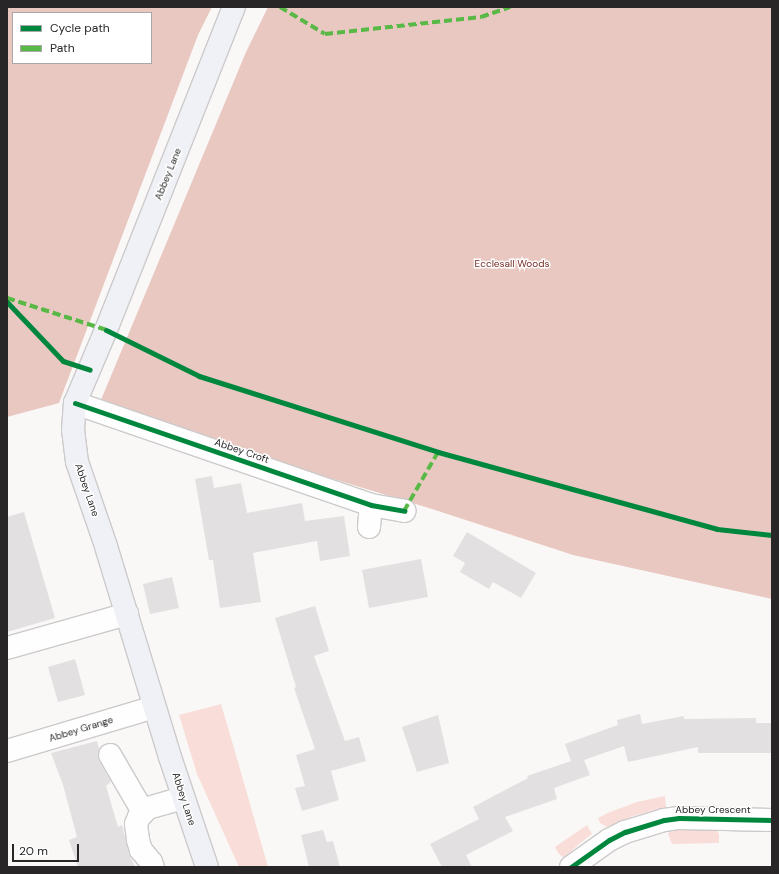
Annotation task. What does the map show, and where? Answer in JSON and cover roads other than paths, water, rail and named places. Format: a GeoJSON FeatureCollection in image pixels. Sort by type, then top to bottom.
{"type":"FeatureCollection","features":[{"type":"Feature","properties":{"kind":"main road","name":"Abbey Lane"},"geometry":{"type":"LineString","coordinates":[[207,867],[182,798],[106,546],[77,462],[73,430],[75,403],[106,330],[234,7]]}},
{"type":"Feature","properties":{"kind":"street","name":"Abbey Croft"},"geometry":{"type":"LineString","coordinates":[[75,403],[371,505],[404,511]]}},
{"type":"Feature","properties":{"kind":"street"},"geometry":{"type":"LineString","coordinates":[[369,527],[371,505]]}},
{"type":"Feature","properties":{"kind":"street"},"geometry":{"type":"LineString","coordinates":[[7,648],[127,614]]}},
{"type":"Feature","properties":{"kind":"street","name":"Abbey Grange"},"geometry":{"type":"LineString","coordinates":[[7,751],[154,707]]}},
{"type":"Feature","properties":{"kind":"street"},"geometry":{"type":"LineString","coordinates":[[110,755],[143,812]]}},
{"type":"Feature","properties":{"kind":"street"},"geometry":{"type":"LineString","coordinates":[[153,867],[142,850],[136,833],[136,824],[143,812],[148,808],[182,798]]}},
{"type":"Feature","properties":{"kind":"street","name":"Abbey Crescent"},"geometry":{"type":"LineString","coordinates":[[571,867],[609,840],[626,832],[664,820],[679,818],[772,820]]}},
{"type":"Feature","properties":{"kind":"park label","name":"Ecclesall Woods"},"geometry":{"type":"Point","coordinates":[512,264]}}]}
